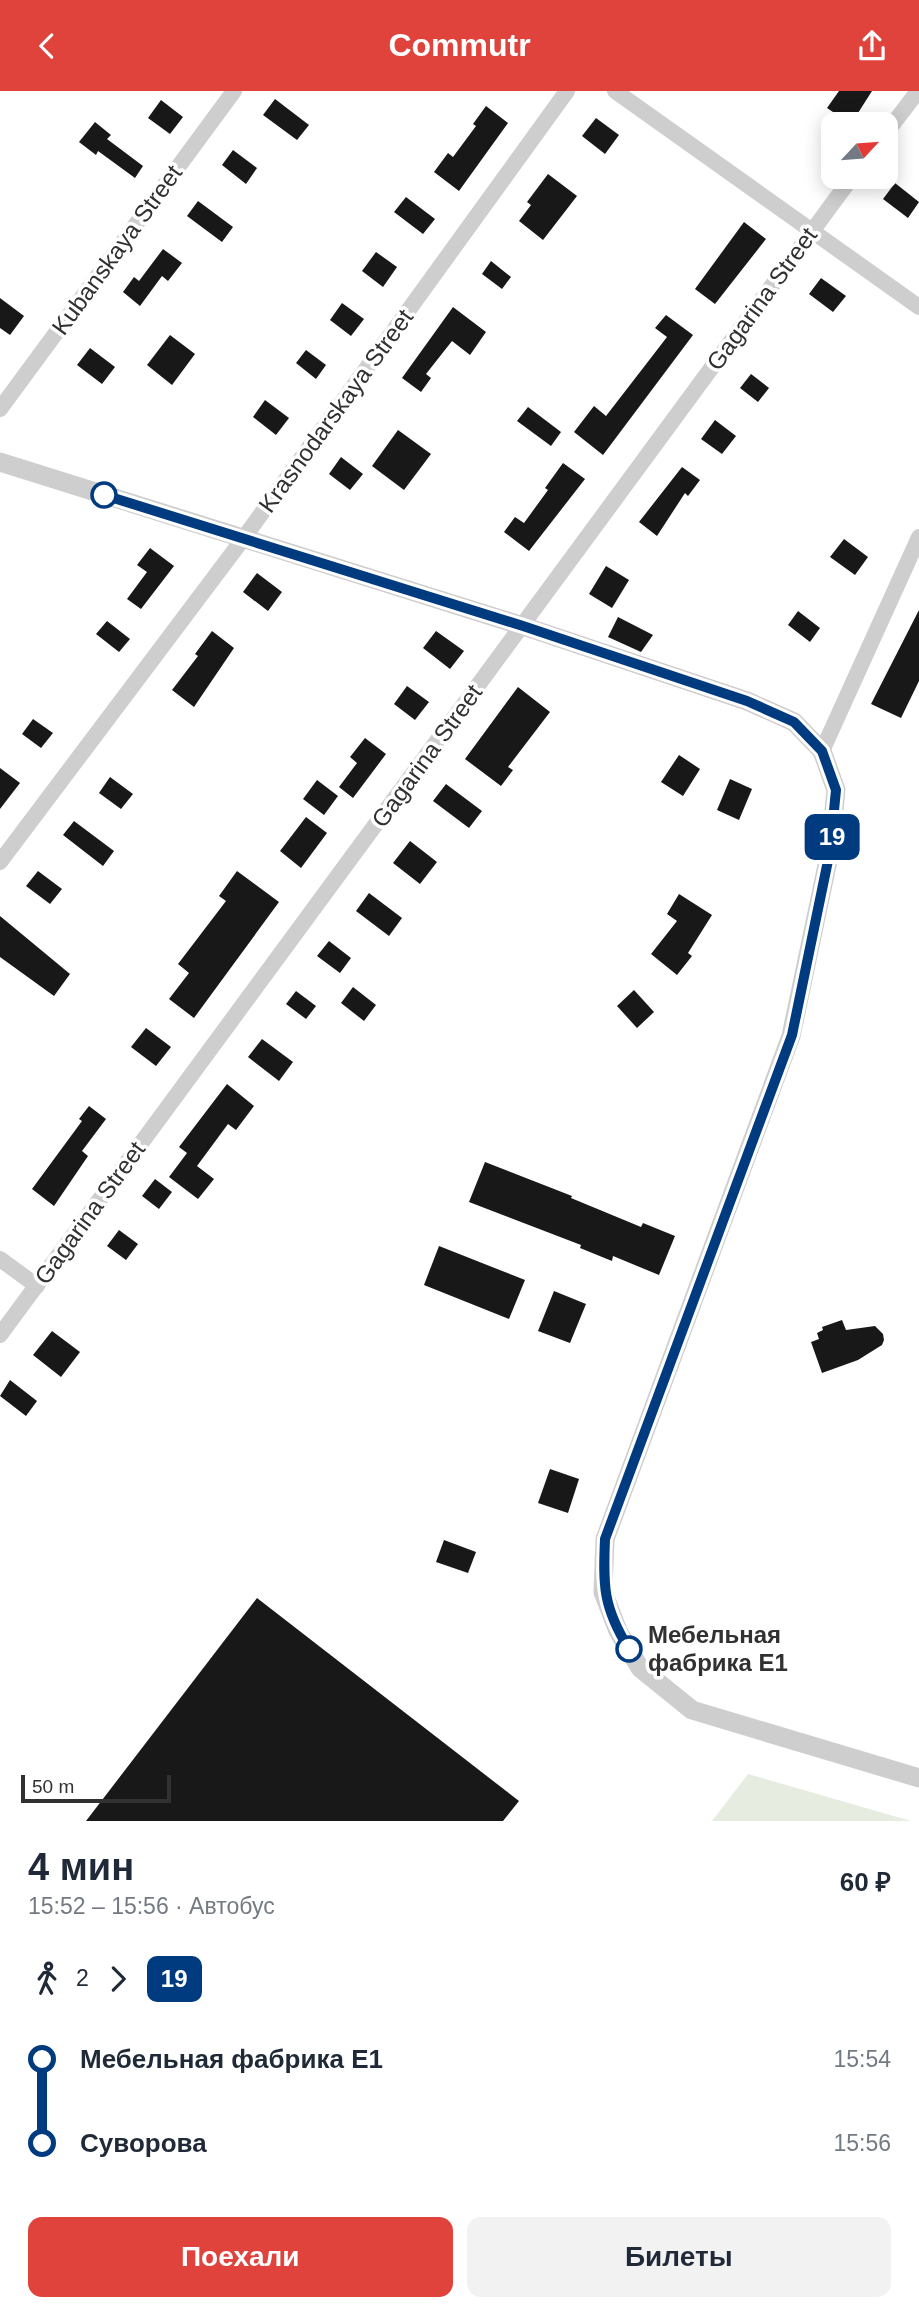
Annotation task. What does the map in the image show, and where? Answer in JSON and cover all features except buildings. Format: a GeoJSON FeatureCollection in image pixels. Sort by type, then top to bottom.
{"type":"FeatureCollection","features":[{"type":"Feature","properties":{"kind":"street","name":"Kubanskaya Street"},"geometry":{"type":"LineString","coordinates":[[0,409],[234,91]]}},
{"type":"Feature","properties":{"kind":"street","name":"Krasnodarskaya Street"},"geometry":{"type":"LineString","coordinates":[[0,862],[243,539],[568,91]]}},
{"type":"Feature","properties":{"kind":"street"},"geometry":{"type":"LineString","coordinates":[[615,91],[919,307]]}},
{"type":"Feature","properties":{"kind":"street"},"geometry":{"type":"LineString","coordinates":[[898,117],[918,91]]}},
{"type":"Feature","properties":{"kind":"street","name":"Gagarina Street"},"geometry":{"type":"LineString","coordinates":[[0,1335],[843,189]]}},
{"type":"Feature","properties":{"kind":"street"},"geometry":{"type":"LineString","coordinates":[[0,462],[523,626],[747,701],[794,722],[822,751],[836,790],[830,851],[792,1035],[605,1539],[603,1591],[618,1631],[640,1668],[692,1710],[919,1778]]}},
{"type":"Feature","properties":{"kind":"street"},"geometry":{"type":"LineString","coordinates":[[822,751],[919,537]]}},
{"type":"Feature","properties":{"kind":"street"},"geometry":{"type":"LineString","coordinates":[[0,1259],[37,1286]]}},
{"type":"Feature","properties":{"kind":"shaded area"},"geometry":{"type":"Polygon","coordinates":[[[748,1774],[911,1821],[712,1821],[748,1774]]]}},
{"type":"Feature","properties":{"kind":"bus line","name":"19"},"geometry":{"type":"LineString","coordinates":[[104,495],[523,626],[747,701],[794,722],[822,751],[836,790],[830,851],[792,1035],[605,1539],[603,1591],[618,1631],[629,1649]]}},
{"type":"Feature","properties":{"kind":"place","name":"Мебельная фабрика Е1"},"geometry":{"type":"Point","coordinates":[629,1649]}}]}
